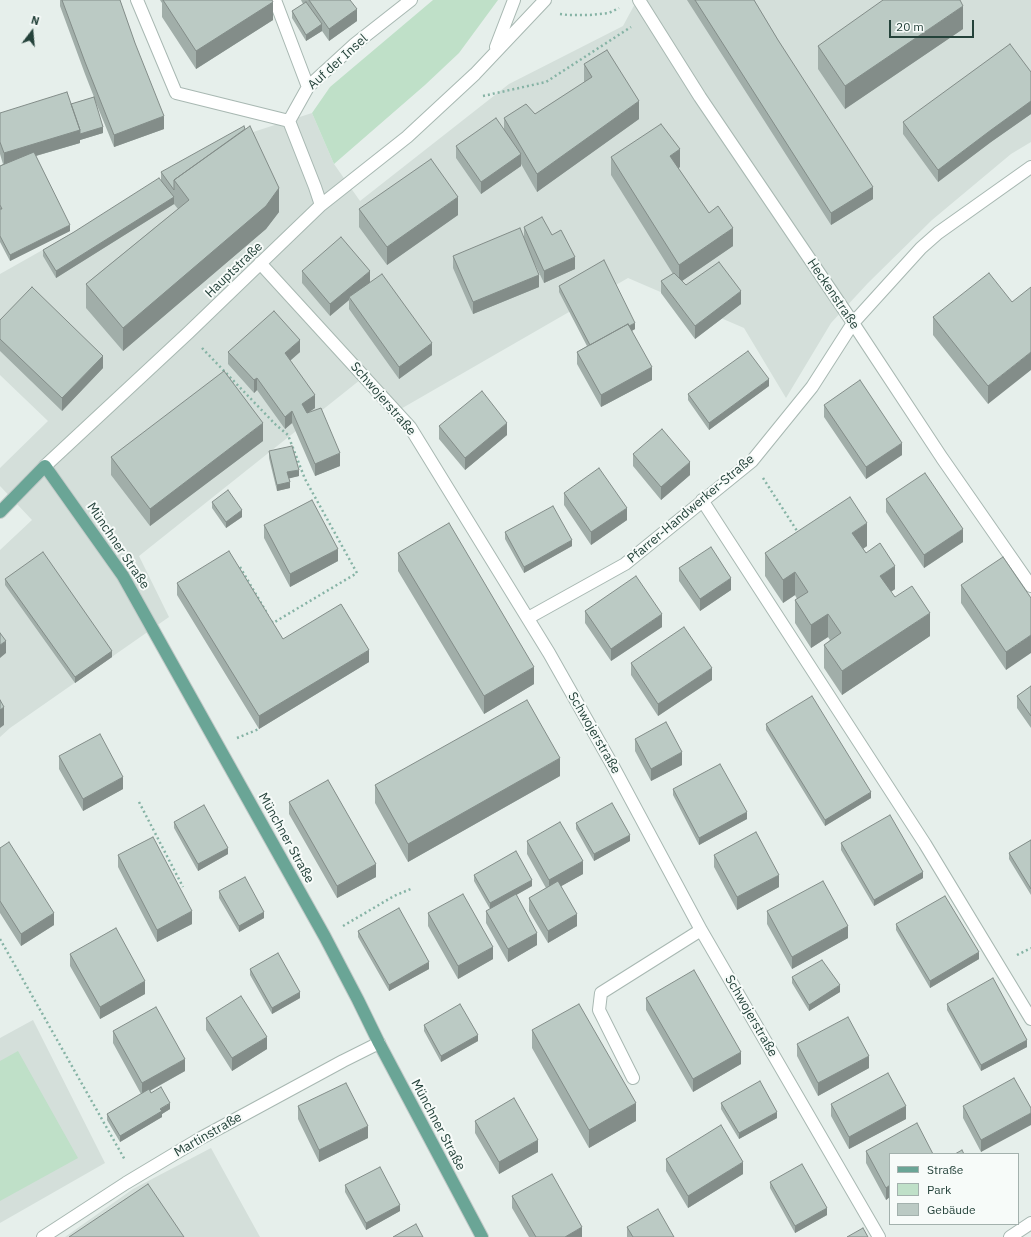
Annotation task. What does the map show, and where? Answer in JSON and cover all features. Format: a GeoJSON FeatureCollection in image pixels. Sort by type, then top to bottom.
{"type":"FeatureCollection","features":[{"type":"Feature","properties":{"kind":"main road","name":"Hauptstraße"},"geometry":{"type":"LineString","coordinates":[[0,512],[45,466]]}},
{"type":"Feature","properties":{"kind":"main road","name":"Münchner Straße"},"geometry":{"type":"LineString","coordinates":[[45,466],[124,576],[325,937],[379,1043],[482,1237]]}},
{"type":"Feature","properties":{"kind":"street"},"geometry":{"type":"LineString","coordinates":[[137,0],[176,94],[289,121],[321,205]]}},
{"type":"Feature","properties":{"kind":"street"},"geometry":{"type":"LineString","coordinates":[[275,0],[308,86]]}},
{"type":"Feature","properties":{"kind":"street","name":"Auf der Insel"},"geometry":{"type":"LineString","coordinates":[[289,121],[308,86],[355,44],[411,0]]}},
{"type":"Feature","properties":{"kind":"street","name":"Hauptstraße"},"geometry":{"type":"LineString","coordinates":[[493,54],[514,0]]}},
{"type":"Feature","properties":{"kind":"street","name":"Hauptstraße"},"geometry":{"type":"LineString","coordinates":[[45,466],[188,333],[321,205],[407,137],[475,74],[545,0]]}},
{"type":"Feature","properties":{"kind":"street","name":"Heckenstraße"},"geometry":{"type":"LineString","coordinates":[[639,0],[700,97],[853,323],[942,458],[1031,586]]}},
{"type":"Feature","properties":{"kind":"street","name":"Pfarrer-Handwerker-Straße"},"geometry":{"type":"LineString","coordinates":[[528,618],[625,564],[702,500],[752,461],[812,387],[853,323],[921,248],[938,233],[1031,167]]}},
{"type":"Feature","properties":{"kind":"street","name":"Schwojerstraße"},"geometry":{"type":"LineString","coordinates":[[260,263],[410,428],[528,618],[614,768],[701,930],[879,1237]]}},
{"type":"Feature","properties":{"kind":"street"},"geometry":{"type":"LineString","coordinates":[[702,500],[925,844],[1031,1019]]}},
{"type":"Feature","properties":{"kind":"street"},"geometry":{"type":"LineString","coordinates":[[633,1078],[599,1010],[601,993],[701,930]]}},
{"type":"Feature","properties":{"kind":"street","name":"Martinstraße"},"geometry":{"type":"LineString","coordinates":[[43,1237],[130,1180],[219,1128],[379,1043]]}},
{"type":"Feature","properties":{"kind":"street"},"geometry":{"type":"LineString","coordinates":[[1010,1237],[1031,1223]]}},
{"type":"Feature","properties":{"kind":"path"},"geometry":{"type":"LineString","coordinates":[[556,13],[568,15],[609,13],[621,7]]}},
{"type":"Feature","properties":{"kind":"path"},"geometry":{"type":"LineString","coordinates":[[480,97],[546,82],[648,15]]}},
{"type":"Feature","properties":{"kind":"path"},"geometry":{"type":"LineString","coordinates":[[188,333],[276,426],[288,435],[304,479],[357,574],[273,623],[240,567]]}},
{"type":"Feature","properties":{"kind":"path"},"geometry":{"type":"LineString","coordinates":[[752,461],[804,540]]}},
{"type":"Feature","properties":{"kind":"path"},"geometry":{"type":"LineString","coordinates":[[139,802],[183,887]]}},
{"type":"Feature","properties":{"kind":"path"},"geometry":{"type":"LineString","coordinates":[[325,937],[394,896],[413,888]]}},
{"type":"Feature","properties":{"kind":"path"},"geometry":{"type":"LineString","coordinates":[[0,939],[130,1180]]}},
{"type":"Feature","properties":{"kind":"shaded area"},"geometry":{"type":"Polygon","coordinates":[[[637,0],[1031,0],[1031,142],[1011,154],[932,220],[868,283],[831,323],[786,398],[744,328],[628,278],[392,414],[360,380],[139,556],[169,617],[10,728],[0,737],[0,550],[32,520],[0,486],[0,468],[48,421],[0,375],[0,274],[250,133],[312,113],[334,164],[360,201],[509,84],[623,26],[637,0]]]}},
{"type":"Feature","properties":{"kind":"shaded area"},"geometry":{"type":"Polygon","coordinates":[[[33,1020],[105,1163],[0,1223],[0,1038],[33,1020]]]}},
{"type":"Feature","properties":{"kind":"shaded area"},"geometry":{"type":"Polygon","coordinates":[[[211,1148],[260,1237],[65,1237],[133,1189],[211,1148]]]}},
{"type":"Feature","properties":{"kind":"green space"},"geometry":{"type":"Polygon","coordinates":[[[433,0],[498,0],[459,53],[425,85],[334,164],[312,113],[330,87],[433,0]]]}},
{"type":"Feature","properties":{"kind":"green space"},"geometry":{"type":"Polygon","coordinates":[[[18,1051],[78,1158],[0,1201],[0,1061],[18,1051]]]}},
{"type":"Feature","properties":{"kind":"building"},"geometry":{"type":"Polygon","coordinates":[[[62,0],[120,0],[135,43],[164,116],[114,135],[62,0]]]}},
{"type":"Feature","properties":{"kind":"building"},"geometry":{"type":"Polygon","coordinates":[[[163,0],[272,0],[273,2],[196,51],[163,0]]]}},
{"type":"Feature","properties":{"kind":"building"},"geometry":{"type":"Polygon","coordinates":[[[309,0],[350,0],[357,9],[329,29],[309,0]]]}},
{"type":"Feature","properties":{"kind":"building"},"geometry":{"type":"Polygon","coordinates":[[[695,0],[754,0],[778,40],[873,187],[831,213],[695,0]]]}},
{"type":"Feature","properties":{"kind":"building"},"geometry":{"type":"Polygon","coordinates":[[[883,0],[960,0],[963,6],[845,86],[818,46],[883,0]]]}},
{"type":"Feature","properties":{"kind":"building"},"geometry":{"type":"Polygon","coordinates":[[[306,2],[322,24],[306,35],[292,11],[306,2]]]}},
{"type":"Feature","properties":{"kind":"building"},"geometry":{"type":"Polygon","coordinates":[[[1010,44],[1031,72],[1031,101],[938,170],[903,122],[1010,44]]]}},
{"type":"Feature","properties":{"kind":"building"},"geometry":{"type":"Polygon","coordinates":[[[607,50],[639,101],[537,174],[504,118],[526,104],[535,114],[592,77],[584,64],[607,50]]]}},
{"type":"Feature","properties":{"kind":"building"},"geometry":{"type":"Polygon","coordinates":[[[67,92],[80,130],[4,153],[0,142],[0,113],[67,92]]]}},
{"type":"Feature","properties":{"kind":"building"},"geometry":{"type":"Polygon","coordinates":[[[94,97],[103,127],[80,134],[71,104],[94,97]]]}},
{"type":"Feature","properties":{"kind":"building"},"geometry":{"type":"Polygon","coordinates":[[[496,118],[521,154],[481,182],[456,146],[496,118]]]}},
{"type":"Feature","properties":{"kind":"building"},"geometry":{"type":"Polygon","coordinates":[[[661,124],[680,149],[670,156],[709,213],[718,206],[733,228],[679,265],[611,157],[661,124]]]}},
{"type":"Feature","properties":{"kind":"building"},"geometry":{"type":"Polygon","coordinates":[[[244,126],[245,129],[174,180],[174,190],[161,172],[244,126]]]}},
{"type":"Feature","properties":{"kind":"building"},"geometry":{"type":"Polygon","coordinates":[[[250,126],[279,188],[266,206],[123,328],[86,284],[189,200],[174,180],[250,126]]]}},
{"type":"Feature","properties":{"kind":"building"},"geometry":{"type":"Polygon","coordinates":[[[34,152],[70,225],[10,255],[0,236],[0,209],[2,209],[0,205],[0,166],[34,152]]]}},
{"type":"Feature","properties":{"kind":"building"},"geometry":{"type":"Polygon","coordinates":[[[431,159],[458,197],[387,247],[359,209],[431,159]]]}},
{"type":"Feature","properties":{"kind":"building"},"geometry":{"type":"Polygon","coordinates":[[[159,178],[174,197],[56,271],[43,250],[159,178]]]}},
{"type":"Feature","properties":{"kind":"building"},"geometry":{"type":"Polygon","coordinates":[[[542,217],[552,235],[561,230],[575,257],[544,271],[524,227],[542,217]]]}},
{"type":"Feature","properties":{"kind":"building"},"geometry":{"type":"Polygon","coordinates":[[[520,228],[539,275],[473,302],[453,256],[520,228]]]}},
{"type":"Feature","properties":{"kind":"building"},"geometry":{"type":"Polygon","coordinates":[[[341,237],[370,271],[330,304],[302,271],[341,237]]]}},
{"type":"Feature","properties":{"kind":"building"},"geometry":{"type":"Polygon","coordinates":[[[604,260],[635,323],[629,326],[628,324],[590,345],[559,286],[604,260]]]}},
{"type":"Feature","properties":{"kind":"building"},"geometry":{"type":"Polygon","coordinates":[[[719,262],[741,291],[695,326],[661,281],[674,273],[686,285],[719,262]]]}},
{"type":"Feature","properties":{"kind":"building"},"geometry":{"type":"Polygon","coordinates":[[[989,273],[1012,302],[1031,287],[1031,352],[988,386],[933,317],[989,273]]]}},
{"type":"Feature","properties":{"kind":"building"},"geometry":{"type":"Polygon","coordinates":[[[382,274],[432,343],[399,367],[349,297],[382,274]]]}},
{"type":"Feature","properties":{"kind":"building"},"geometry":{"type":"Polygon","coordinates":[[[32,287],[103,356],[62,398],[0,339],[0,320],[32,287]]]}},
{"type":"Feature","properties":{"kind":"building"},"geometry":{"type":"Polygon","coordinates":[[[274,311],[300,340],[285,353],[315,395],[302,404],[307,413],[321,408],[340,453],[315,464],[292,411],[285,417],[257,378],[254,380],[228,352],[274,311]]]}},
{"type":"Feature","properties":{"kind":"building"},"geometry":{"type":"Polygon","coordinates":[[[628,324],[652,367],[601,395],[577,352],[628,324]]]}},
{"type":"Feature","properties":{"kind":"building"},"geometry":{"type":"Polygon","coordinates":[[[748,351],[769,379],[709,423],[688,394],[748,351]]]}},
{"type":"Feature","properties":{"kind":"building"},"geometry":{"type":"Polygon","coordinates":[[[224,371],[263,423],[150,509],[111,457],[224,371]]]}},
{"type":"Feature","properties":{"kind":"building"},"geometry":{"type":"Polygon","coordinates":[[[860,380],[902,443],[866,467],[824,405],[860,380]]]}},
{"type":"Feature","properties":{"kind":"building"},"geometry":{"type":"Polygon","coordinates":[[[482,391],[507,423],[465,458],[439,426],[482,391]]]}},
{"type":"Feature","properties":{"kind":"building"},"geometry":{"type":"Polygon","coordinates":[[[662,429],[690,462],[661,487],[633,454],[662,429]]]}},
{"type":"Feature","properties":{"kind":"building"},"geometry":{"type":"Polygon","coordinates":[[[292,446],[299,470],[287,472],[290,482],[277,485],[269,451],[292,446]]]}},
{"type":"Feature","properties":{"kind":"building"},"geometry":{"type":"Polygon","coordinates":[[[599,468],[627,508],[591,532],[564,493],[599,468]]]}},
{"type":"Feature","properties":{"kind":"building"},"geometry":{"type":"Polygon","coordinates":[[[925,473],[963,529],[924,555],[886,499],[925,473]]]}},
{"type":"Feature","properties":{"kind":"building"},"geometry":{"type":"Polygon","coordinates":[[[228,490],[242,510],[226,522],[212,502],[228,490]]]}},
{"type":"Feature","properties":{"kind":"building"},"geometry":{"type":"Polygon","coordinates":[[[850,497],[867,523],[852,533],[866,553],[880,543],[895,566],[880,576],[895,597],[912,586],[930,613],[842,671],[824,645],[841,633],[828,614],[811,625],[795,600],[808,592],[795,572],[783,580],[765,553],[850,497]]]}},
{"type":"Feature","properties":{"kind":"building"},"geometry":{"type":"Polygon","coordinates":[[[312,500],[338,549],[290,574],[264,525],[312,500]]]}},
{"type":"Feature","properties":{"kind":"building"},"geometry":{"type":"Polygon","coordinates":[[[553,506],[572,540],[524,567],[505,532],[553,506]]]}},
{"type":"Feature","properties":{"kind":"building"},"geometry":{"type":"Polygon","coordinates":[[[449,523],[534,667],[484,696],[398,553],[449,523]]]}},
{"type":"Feature","properties":{"kind":"building"},"geometry":{"type":"Polygon","coordinates":[[[711,547],[731,578],[700,599],[679,568],[711,547]]]}},
{"type":"Feature","properties":{"kind":"building"},"geometry":{"type":"Polygon","coordinates":[[[229,551],[283,639],[341,604],[369,650],[259,716],[177,583],[229,551]]]}},
{"type":"Feature","properties":{"kind":"building"},"geometry":{"type":"Polygon","coordinates":[[[43,552],[112,651],[75,677],[5,579],[43,552]]]}},
{"type":"Feature","properties":{"kind":"building"},"geometry":{"type":"Polygon","coordinates":[[[1003,557],[1031,598],[1031,635],[1006,652],[961,585],[1003,557]]]}},
{"type":"Feature","properties":{"kind":"building"},"geometry":{"type":"Polygon","coordinates":[[[636,576],[662,614],[611,649],[585,611],[636,576]]]}},
{"type":"Feature","properties":{"kind":"building"},"geometry":{"type":"Polygon","coordinates":[[[684,627],[712,668],[658,704],[631,663],[684,627]]]}},
{"type":"Feature","properties":{"kind":"building"},"geometry":{"type":"Polygon","coordinates":[[[0,633],[6,641],[0,645],[0,633]]]}},
{"type":"Feature","properties":{"kind":"building"},"geometry":{"type":"Polygon","coordinates":[[[1031,686],[1031,716],[1017,696],[1031,686]]]}},
{"type":"Feature","properties":{"kind":"building"},"geometry":{"type":"Polygon","coordinates":[[[812,696],[871,792],[825,820],[766,724],[812,696]]]}},
{"type":"Feature","properties":{"kind":"building"},"geometry":{"type":"Polygon","coordinates":[[[0,700],[4,707],[0,710],[0,700]]]}},
{"type":"Feature","properties":{"kind":"building"},"geometry":{"type":"Polygon","coordinates":[[[527,700],[560,758],[408,844],[375,785],[527,700]]]}},
{"type":"Feature","properties":{"kind":"building"},"geometry":{"type":"Polygon","coordinates":[[[666,722],[682,752],[651,769],[635,739],[666,722]]]}},
{"type":"Feature","properties":{"kind":"building"},"geometry":{"type":"Polygon","coordinates":[[[100,734],[123,777],[83,799],[59,756],[100,734]]]}},
{"type":"Feature","properties":{"kind":"building"},"geometry":{"type":"Polygon","coordinates":[[[720,764],[747,812],[699,838],[673,789],[720,764]]]}},
{"type":"Feature","properties":{"kind":"building"},"geometry":{"type":"Polygon","coordinates":[[[328,780],[376,864],[337,886],[289,802],[328,780]]]}},
{"type":"Feature","properties":{"kind":"building"},"geometry":{"type":"Polygon","coordinates":[[[612,803],[630,835],[594,854],[576,823],[612,803]]]}},
{"type":"Feature","properties":{"kind":"building"},"geometry":{"type":"Polygon","coordinates":[[[204,805],[228,848],[198,864],[174,822],[204,805]]]}},
{"type":"Feature","properties":{"kind":"building"},"geometry":{"type":"Polygon","coordinates":[[[890,815],[923,872],[874,900],[841,843],[890,815]]]}},
{"type":"Feature","properties":{"kind":"building"},"geometry":{"type":"Polygon","coordinates":[[[560,822],[583,861],[549,880],[527,841],[560,822]]]}},
{"type":"Feature","properties":{"kind":"building"},"geometry":{"type":"Polygon","coordinates":[[[756,832],[779,875],[737,897],[714,855],[756,832]]]}},
{"type":"Feature","properties":{"kind":"building"},"geometry":{"type":"Polygon","coordinates":[[[153,837],[192,911],[157,930],[118,855],[153,837]]]}},
{"type":"Feature","properties":{"kind":"building"},"geometry":{"type":"Polygon","coordinates":[[[1031,840],[1031,889],[1009,853],[1031,840]]]}},
{"type":"Feature","properties":{"kind":"building"},"geometry":{"type":"Polygon","coordinates":[[[9,842],[54,913],[21,934],[0,901],[0,848],[9,842]]]}},
{"type":"Feature","properties":{"kind":"building"},"geometry":{"type":"Polygon","coordinates":[[[516,851],[532,880],[490,903],[474,875],[516,851]]]}},
{"type":"Feature","properties":{"kind":"building"},"geometry":{"type":"Polygon","coordinates":[[[245,877],[264,912],[239,926],[219,891],[245,877]]]}},
{"type":"Feature","properties":{"kind":"building"},"geometry":{"type":"Polygon","coordinates":[[[558,881],[577,914],[548,931],[529,898],[558,881]]]}},
{"type":"Feature","properties":{"kind":"building"},"geometry":{"type":"Polygon","coordinates":[[[823,881],[848,926],[792,957],[767,911],[823,881]]]}},
{"type":"Feature","properties":{"kind":"building"},"geometry":{"type":"Polygon","coordinates":[[[463,894],[493,947],[458,966],[428,913],[463,894]]]}},
{"type":"Feature","properties":{"kind":"building"},"geometry":{"type":"Polygon","coordinates":[[[516,894],[537,933],[508,949],[486,911],[516,894]]]}},
{"type":"Feature","properties":{"kind":"building"},"geometry":{"type":"Polygon","coordinates":[[[945,896],[979,952],[930,981],[896,924],[945,896]]]}},
{"type":"Feature","properties":{"kind":"building"},"geometry":{"type":"Polygon","coordinates":[[[399,908],[429,962],[389,985],[358,931],[399,908]]]}},
{"type":"Feature","properties":{"kind":"building"},"geometry":{"type":"Polygon","coordinates":[[[116,928],[145,981],[100,1007],[70,954],[116,928]]]}},
{"type":"Feature","properties":{"kind":"building"},"geometry":{"type":"Polygon","coordinates":[[[278,953],[300,992],[272,1008],[250,969],[278,953]]]}},
{"type":"Feature","properties":{"kind":"building"},"geometry":{"type":"Polygon","coordinates":[[[822,960],[840,985],[809,1005],[792,977],[822,960]]]}},
{"type":"Feature","properties":{"kind":"building"},"geometry":{"type":"Polygon","coordinates":[[[694,970],[741,1052],[693,1079],[646,998],[694,970]]]}},
{"type":"Feature","properties":{"kind":"building"},"geometry":{"type":"Polygon","coordinates":[[[993,978],[1027,1040],[981,1065],[947,1004],[993,978]]]}},
{"type":"Feature","properties":{"kind":"building"},"geometry":{"type":"Polygon","coordinates":[[[241,996],[267,1037],[232,1058],[206,1018],[241,996]]]}},
{"type":"Feature","properties":{"kind":"building"},"geometry":{"type":"Polygon","coordinates":[[[460,1004],[478,1035],[441,1056],[424,1025],[460,1004]]]}},
{"type":"Feature","properties":{"kind":"building"},"geometry":{"type":"Polygon","coordinates":[[[579,1004],[636,1103],[589,1130],[532,1030],[579,1004]]]}},
{"type":"Feature","properties":{"kind":"building"},"geometry":{"type":"Polygon","coordinates":[[[156,1007],[185,1059],[142,1083],[113,1031],[156,1007]]]}},
{"type":"Feature","properties":{"kind":"building"},"geometry":{"type":"Polygon","coordinates":[[[848,1017],[869,1056],[818,1083],[797,1044],[848,1017]]]}},
{"type":"Feature","properties":{"kind":"building"},"geometry":{"type":"Polygon","coordinates":[[[888,1073],[906,1106],[849,1137],[831,1104],[888,1073]]]}},
{"type":"Feature","properties":{"kind":"building"},"geometry":{"type":"Polygon","coordinates":[[[1014,1078],[1031,1108],[1031,1113],[981,1140],[963,1106],[1014,1078]]]}},
{"type":"Feature","properties":{"kind":"building"},"geometry":{"type":"Polygon","coordinates":[[[760,1081],[777,1112],[739,1133],[721,1103],[760,1081]]]}},
{"type":"Feature","properties":{"kind":"building"},"geometry":{"type":"Polygon","coordinates":[[[346,1083],[368,1126],[319,1150],[298,1106],[346,1083]]]}},
{"type":"Feature","properties":{"kind":"building"},"geometry":{"type":"Polygon","coordinates":[[[161,1087],[170,1103],[160,1109],[162,1111],[120,1136],[107,1114],[149,1089],[151,1093],[161,1087]]]}},
{"type":"Feature","properties":{"kind":"building"},"geometry":{"type":"Polygon","coordinates":[[[514,1098],[538,1140],[499,1162],[475,1121],[514,1098]]]}},
{"type":"Feature","properties":{"kind":"building"},"geometry":{"type":"Polygon","coordinates":[[[917,1123],[932,1153],[889,1153],[889,1186],[886,1188],[866,1151],[917,1123]]]}},
{"type":"Feature","properties":{"kind":"building"},"geometry":{"type":"Polygon","coordinates":[[[721,1125],[743,1162],[688,1196],[666,1159],[721,1125]]]}},
{"type":"Feature","properties":{"kind":"building"},"geometry":{"type":"Polygon","coordinates":[[[962,1150],[964,1153],[957,1153],[962,1150]]]}},
{"type":"Feature","properties":{"kind":"building"},"geometry":{"type":"Polygon","coordinates":[[[802,1164],[827,1208],[795,1226],[770,1182],[802,1164]]]}},
{"type":"Feature","properties":{"kind":"building"},"geometry":{"type":"Polygon","coordinates":[[[380,1167],[400,1205],[366,1223],[345,1185],[380,1167]]]}},
{"type":"Feature","properties":{"kind":"building"},"geometry":{"type":"Polygon","coordinates":[[[552,1174],[582,1227],[565,1237],[536,1237],[512,1196],[552,1174]]]}},
{"type":"Feature","properties":{"kind":"building"},"geometry":{"type":"Polygon","coordinates":[[[148,1184],[184,1237],[69,1237],[148,1184]]]}},
{"type":"Feature","properties":{"kind":"building"},"geometry":{"type":"Polygon","coordinates":[[[658,1209],[674,1237],[633,1237],[627,1227],[658,1209]]]}},
{"type":"Feature","properties":{"kind":"building"},"geometry":{"type":"Polygon","coordinates":[[[416,1224],[423,1237],[393,1237],[416,1224]]]}},
{"type":"Feature","properties":{"kind":"building"},"geometry":{"type":"Polygon","coordinates":[[[863,1228],[868,1237],[847,1237],[863,1228]]]}}]}
